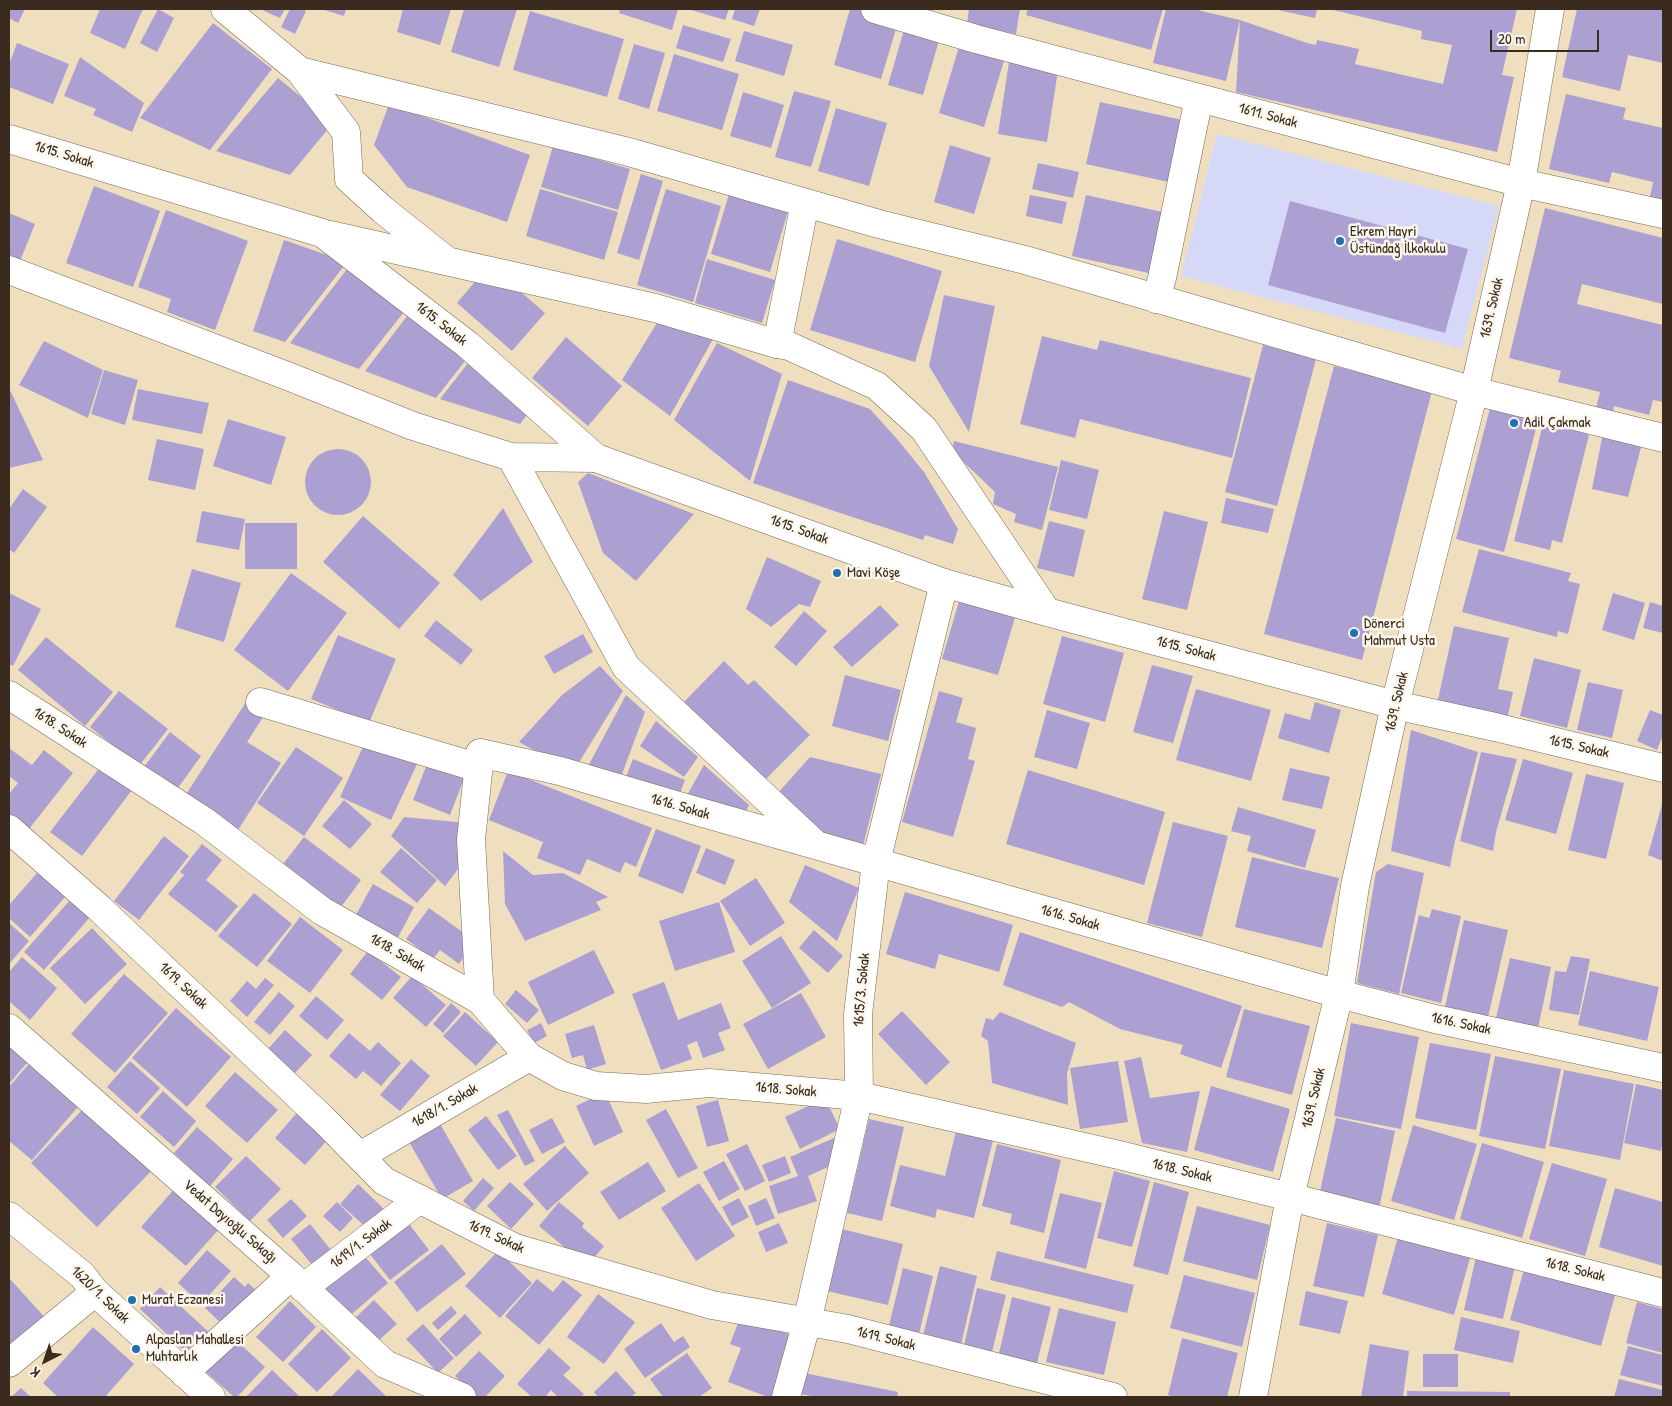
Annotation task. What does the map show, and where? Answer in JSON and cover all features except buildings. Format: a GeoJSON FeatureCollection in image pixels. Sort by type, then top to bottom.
{"type":"FeatureCollection","features":[{"type":"Feature","properties":{"kind":"street"},"geometry":{"type":"LineString","coordinates":[[225,9],[300,71],[346,132],[349,179],[383,210],[446,260]]}},
{"type":"Feature","properties":{"kind":"street","name":"1611. Sokak"},"geometry":{"type":"LineString","coordinates":[[875,9],[976,39],[1521,183],[1663,214]]}},
{"type":"Feature","properties":{"kind":"street","name":"1639. Sokak"},"geometry":{"type":"LineString","coordinates":[[1253,1397],[1290,1197],[1339,994],[1355,886],[1395,706],[1474,391],[1521,183],[1550,9]]}},
{"type":"Feature","properties":{"kind":"street"},"geometry":{"type":"LineString","coordinates":[[300,71],[629,152],[879,224],[1025,260],[1474,391],[1663,438]]}},
{"type":"Feature","properties":{"kind":"street"},"geometry":{"type":"LineString","coordinates":[[1156,299],[1199,98]]}},
{"type":"Feature","properties":{"kind":"street","name":"1615. Sokak"},"geometry":{"type":"LineString","coordinates":[[9,139],[322,233],[468,345],[596,458],[944,583],[1395,706],[1495,727],[1663,768]]}},
{"type":"Feature","properties":{"kind":"street"},"geometry":{"type":"LineString","coordinates":[[777,344],[805,203]]}},
{"type":"Feature","properties":{"kind":"street"},"geometry":{"type":"LineString","coordinates":[[322,233],[655,308],[789,346],[877,386],[924,428],[1048,612]]}},
{"type":"Feature","properties":{"kind":"street"},"geometry":{"type":"LineString","coordinates":[[9,270],[290,376],[413,426],[511,457],[596,458]]}},
{"type":"Feature","properties":{"kind":"street"},"geometry":{"type":"LineString","coordinates":[[511,457],[626,667],[817,846]]}},
{"type":"Feature","properties":{"kind":"street","name":"1615/3. Sokak"},"geometry":{"type":"LineString","coordinates":[[786,1397],[807,1322],[859,1096],[858,1014],[876,862],[944,583]]}},
{"type":"Feature","properties":{"kind":"street","name":"1618. Sokak"},"geometry":{"type":"LineString","coordinates":[[9,695],[204,822],[322,911],[480,1000],[530,1057],[563,1076],[596,1086],[646,1089],[709,1083],[859,1096],[1119,1155],[1663,1292]]}},
{"type":"Feature","properties":{"kind":"street","name":"1616. Sokak"},"geometry":{"type":"LineString","coordinates":[[260,702],[480,760],[560,771],[1339,994],[1435,1019],[1663,1068]]}},
{"type":"Feature","properties":{"kind":"street"},"geometry":{"type":"LineString","coordinates":[[480,760],[471,840],[480,1000]]}},
{"type":"Feature","properties":{"kind":"street","name":"1619. Sokak"},"geometry":{"type":"LineString","coordinates":[[9,830],[99,908],[324,1119],[384,1181],[420,1200],[515,1248],[712,1305],[848,1329],[1113,1397]]}},
{"type":"Feature","properties":{"kind":"street","name":"Vedat Dayıoğlu Sokağı"},"geometry":{"type":"LineString","coordinates":[[9,1028],[297,1282],[385,1364],[462,1397]]}},
{"type":"Feature","properties":{"kind":"street","name":"1618/1. Sokak"},"geometry":{"type":"LineString","coordinates":[[360,1156],[530,1057]]}},
{"type":"Feature","properties":{"kind":"street","name":"1619/1. Sokak"},"geometry":{"type":"LineString","coordinates":[[184,1373],[297,1282],[420,1200]]}},
{"type":"Feature","properties":{"kind":"street","name":"1620/1. Sokak"},"geometry":{"type":"LineString","coordinates":[[9,1216],[82,1275],[95,1292],[210,1397]]}},
{"type":"Feature","properties":{"kind":"street"},"geometry":{"type":"LineString","coordinates":[[9,1363],[95,1292]]}},
{"type":"Feature","properties":{"kind":"shaded area","name":"Ekrem Hayri Üstündağ İlkokulu"},"geometry":{"type":"Polygon","coordinates":[[[1217,134],[1499,206],[1462,349],[1181,276],[1217,134]]]}},
{"type":"Feature","properties":{"kind":"place","name":"Ekrem Hayri Üstündağ İlkokulu"},"geometry":{"type":"Point","coordinates":[1340,241]}},
{"type":"Feature","properties":{"kind":"place","name":"Adil Çakmak"},"geometry":{"type":"Point","coordinates":[1514,423]}},
{"type":"Feature","properties":{"kind":"place","name":"Mavi Köşe"},"geometry":{"type":"Point","coordinates":[837,573]}},
{"type":"Feature","properties":{"kind":"place","name":"Dönerci Mahmut Usta"},"geometry":{"type":"Point","coordinates":[1354,633]}},
{"type":"Feature","properties":{"kind":"place","name":"Murat Eczanesi"},"geometry":{"type":"Point","coordinates":[132,1300]}},
{"type":"Feature","properties":{"kind":"place","name":"Alpaslan Mahallesi Muhtarlık"},"geometry":{"type":"Point","coordinates":[136,1349]}}]}
